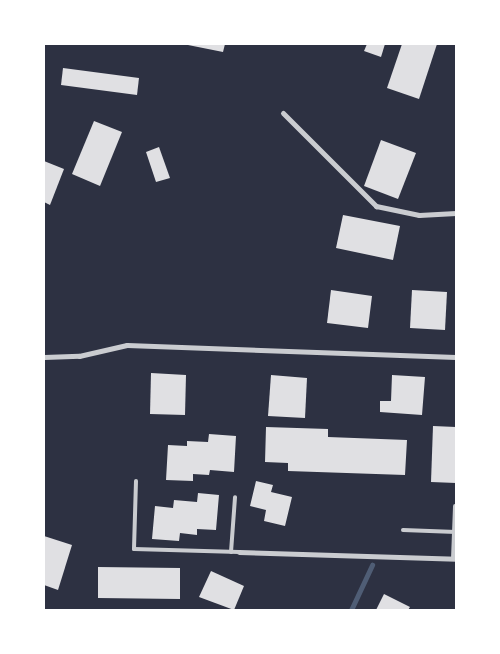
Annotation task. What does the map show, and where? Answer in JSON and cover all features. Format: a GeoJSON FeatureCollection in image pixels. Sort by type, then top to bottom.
{"type":"FeatureCollection","features":[{"type":"Feature","properties":{"kind":"street"},"geometry":{"type":"LineString","coordinates":[[282,113],[376,206],[419,215],[456,213]]}},
{"type":"Feature","properties":{"kind":"street"},"geometry":{"type":"LineString","coordinates":[[44,357],[79,356],[127,345],[456,357]]}},
{"type":"Feature","properties":{"kind":"street"},"geometry":{"type":"LineString","coordinates":[[239,552],[455,559]]}},
{"type":"Feature","properties":{"kind":"lane"},"geometry":{"type":"LineString","coordinates":[[136,481],[134,549],[239,552]]}},
{"type":"Feature","properties":{"kind":"lane"},"geometry":{"type":"LineString","coordinates":[[231,552],[235,497]]}},
{"type":"Feature","properties":{"kind":"lane"},"geometry":{"type":"LineString","coordinates":[[455,506],[455,559]]}},
{"type":"Feature","properties":{"kind":"lane"},"geometry":{"type":"LineString","coordinates":[[402,530],[456,532]]}},
{"type":"Feature","properties":{"kind":"building"},"geometry":{"type":"Polygon","coordinates":[[[183,44],[225,44],[223,52],[183,44]]]}},
{"type":"Feature","properties":{"kind":"building"},"geometry":{"type":"Polygon","coordinates":[[[367,44],[385,44],[381,57],[364,51],[367,44]]]}},
{"type":"Feature","properties":{"kind":"building"},"geometry":{"type":"Polygon","coordinates":[[[402,44],[437,44],[419,99],[387,88],[402,44]]]}},
{"type":"Feature","properties":{"kind":"building"},"geometry":{"type":"Polygon","coordinates":[[[63,68],[139,78],[137,95],[61,85],[63,68]]]}},
{"type":"Feature","properties":{"kind":"building"},"geometry":{"type":"Polygon","coordinates":[[[94,121],[122,132],[100,186],[72,174],[94,121]]]}},
{"type":"Feature","properties":{"kind":"building"},"geometry":{"type":"Polygon","coordinates":[[[381,140],[416,153],[398,199],[364,186],[381,140]]]}},
{"type":"Feature","properties":{"kind":"building"},"geometry":{"type":"Polygon","coordinates":[[[159,147],[170,178],[156,182],[146,152],[159,147]]]}},
{"type":"Feature","properties":{"kind":"building"},"geometry":{"type":"Polygon","coordinates":[[[44,161],[64,169],[50,205],[44,202],[44,161]]]}},
{"type":"Feature","properties":{"kind":"building"},"geometry":{"type":"Polygon","coordinates":[[[343,215],[400,226],[393,260],[336,248],[343,215]]]}},
{"type":"Feature","properties":{"kind":"building"},"geometry":{"type":"Polygon","coordinates":[[[331,290],[372,296],[368,328],[327,323],[331,290]]]}},
{"type":"Feature","properties":{"kind":"building"},"geometry":{"type":"Polygon","coordinates":[[[412,290],[447,292],[445,330],[410,328],[412,290]]]}},
{"type":"Feature","properties":{"kind":"building"},"geometry":{"type":"Polygon","coordinates":[[[151,373],[186,375],[185,415],[150,414],[151,373]]]}},
{"type":"Feature","properties":{"kind":"building"},"geometry":{"type":"Polygon","coordinates":[[[271,375],[307,378],[305,418],[268,416],[271,375]]]}},
{"type":"Feature","properties":{"kind":"building"},"geometry":{"type":"Polygon","coordinates":[[[392,375],[425,377],[422,415],[380,412],[380,401],[391,401],[392,375]]]}},
{"type":"Feature","properties":{"kind":"building"},"geometry":{"type":"Polygon","coordinates":[[[433,426],[456,427],[456,483],[431,482],[433,426]]]}},
{"type":"Feature","properties":{"kind":"building"},"geometry":{"type":"Polygon","coordinates":[[[266,427],[328,429],[328,437],[407,440],[405,475],[288,471],[288,463],[265,462],[266,427]]]}},
{"type":"Feature","properties":{"kind":"building"},"geometry":{"type":"Polygon","coordinates":[[[209,434],[236,436],[234,472],[210,470],[209,475],[193,474],[193,481],[166,480],[168,445],[187,446],[187,441],[208,442],[209,434]]]}},
{"type":"Feature","properties":{"kind":"building"},"geometry":{"type":"Polygon","coordinates":[[[256,481],[273,485],[271,492],[292,497],[285,526],[264,521],[266,510],[250,506],[256,481]]]}},
{"type":"Feature","properties":{"kind":"building"},"geometry":{"type":"Polygon","coordinates":[[[198,493],[219,495],[216,530],[197,529],[197,535],[180,533],[179,541],[152,539],[155,506],[173,508],[174,500],[197,502],[198,493]]]}},
{"type":"Feature","properties":{"kind":"building"},"geometry":{"type":"Polygon","coordinates":[[[44,536],[72,545],[58,590],[44,585],[44,536]]]}},
{"type":"Feature","properties":{"kind":"building"},"geometry":{"type":"Polygon","coordinates":[[[98,567],[180,568],[180,599],[98,598],[98,567]]]}},
{"type":"Feature","properties":{"kind":"building"},"geometry":{"type":"Polygon","coordinates":[[[211,571],[244,586],[234,610],[199,597],[211,571]]]}},
{"type":"Feature","properties":{"kind":"building"},"geometry":{"type":"Polygon","coordinates":[[[384,594],[410,607],[408,610],[376,610],[384,594]]]}},
{"type":"Feature","properties":{"kind":"waterway"},"geometry":{"type":"LineString","coordinates":[[351,610],[372,565]]}}]}
